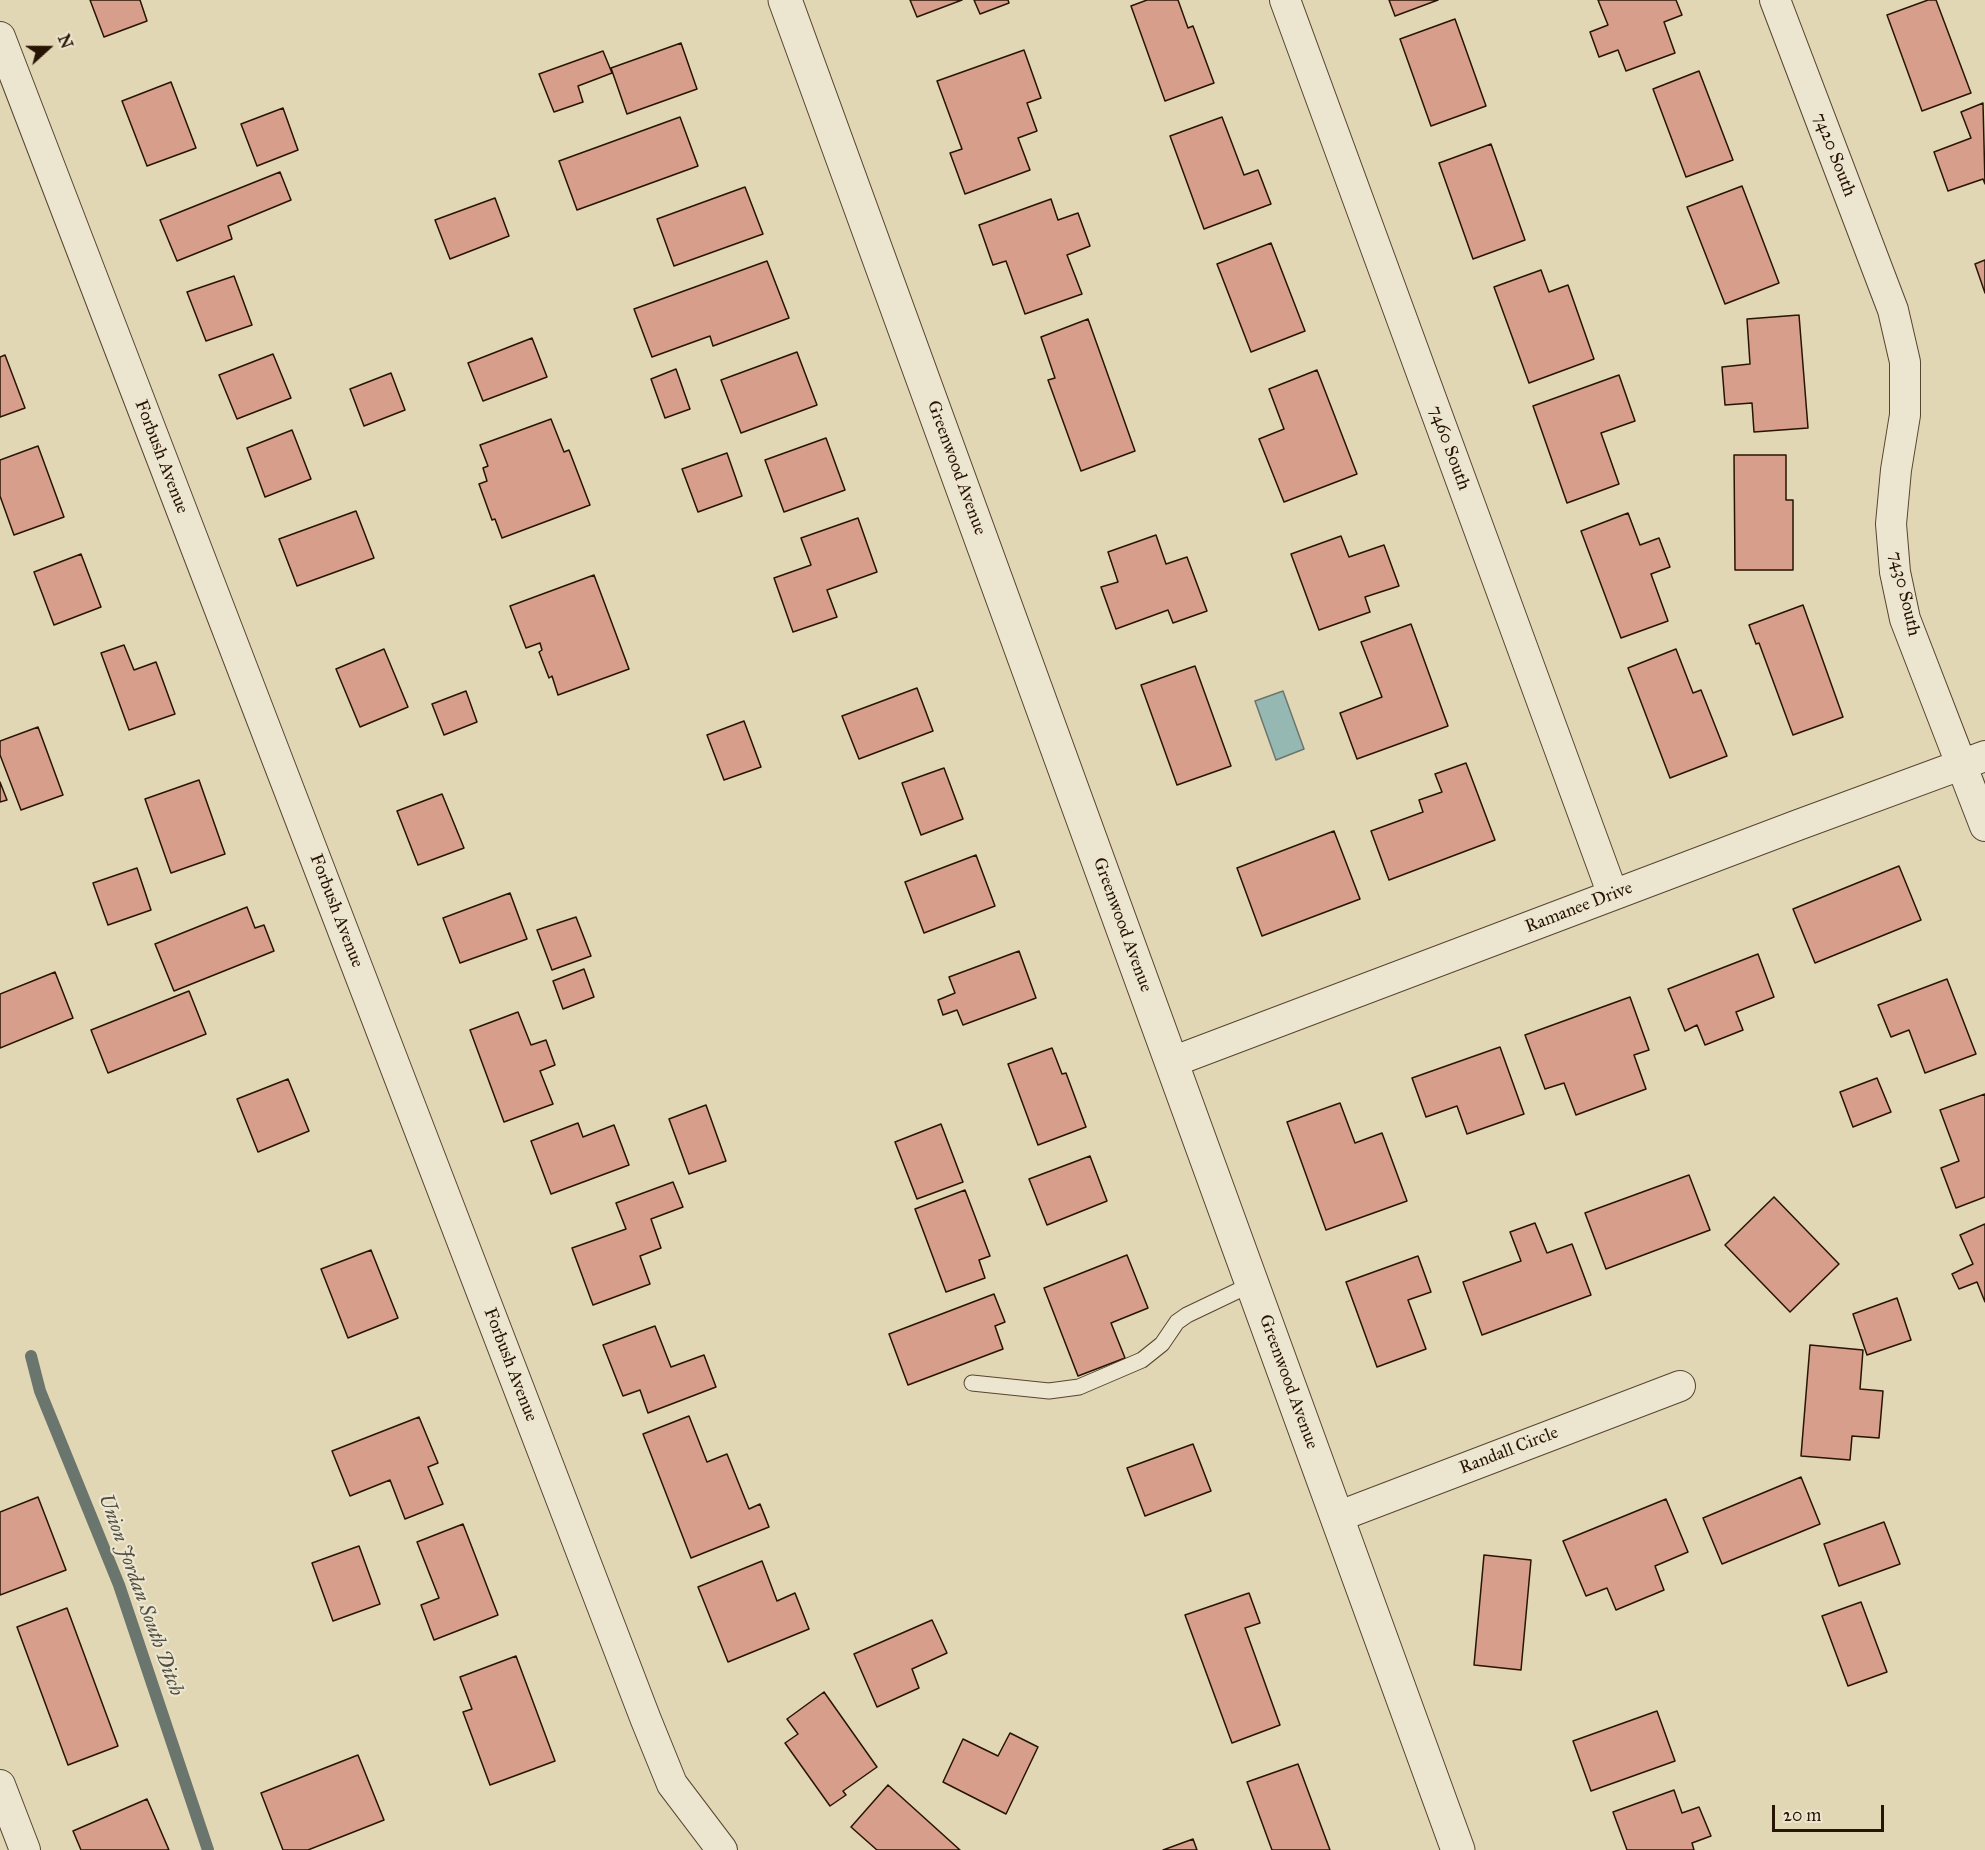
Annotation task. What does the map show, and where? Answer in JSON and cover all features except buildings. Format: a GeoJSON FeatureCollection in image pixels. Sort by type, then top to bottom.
{"type":"FeatureCollection","features":[{"type":"Feature","properties":{"kind":"street","name":"Greenwood Avenue"},"geometry":{"type":"LineString","coordinates":[[785,0],[1458,1850]]}},
{"type":"Feature","properties":{"kind":"street","name":"7460 South"},"geometry":{"type":"LineString","coordinates":[[1285,0],[1613,896]]}},
{"type":"Feature","properties":{"kind":"street","name":"7420 South"},"geometry":{"type":"LineString","coordinates":[[1775,0],[1893,310]]}},
{"type":"Feature","properties":{"kind":"street","name":"Forbush Avenue"},"geometry":{"type":"LineString","coordinates":[[0,37],[637,1698],[672,1784],[722,1850]]}},
{"type":"Feature","properties":{"kind":"street","name":"7430 South"},"geometry":{"type":"LineString","coordinates":[[1893,310],[1905,362],[1905,415],[1896,470],[1891,524],[1895,572],[1905,619],[1973,760],[1985,826]]}},
{"type":"Feature","properties":{"kind":"street","name":"Ramanee Drive"},"geometry":{"type":"LineString","coordinates":[[1172,1062],[1973,760]]}},
{"type":"Feature","properties":{"kind":"street","name":"Randall Circle"},"geometry":{"type":"LineString","coordinates":[[1337,1517],[1680,1386]]}},
{"type":"Feature","properties":{"kind":"street"},"geometry":{"type":"LineString","coordinates":[[0,1785],[23,1849]]}},
{"type":"Feature","properties":{"kind":"lane"},"geometry":{"type":"LineString","coordinates":[[972,1383],[1049,1391],[1080,1387],[1142,1360],[1161,1344],[1177,1322],[1187,1315],[1252,1284]]}},
{"type":"Feature","properties":{"kind":"water"},"geometry":{"type":"Polygon","coordinates":[[[1283,691],[1304,749],[1276,760],[1255,701],[1283,691]]]}},
{"type":"Feature","properties":{"kind":"waterway","name":"Union Jordan South Ditch"},"geometry":{"type":"LineString","coordinates":[[31,1356],[40,1391],[119,1585],[208,1850]]}}]}
